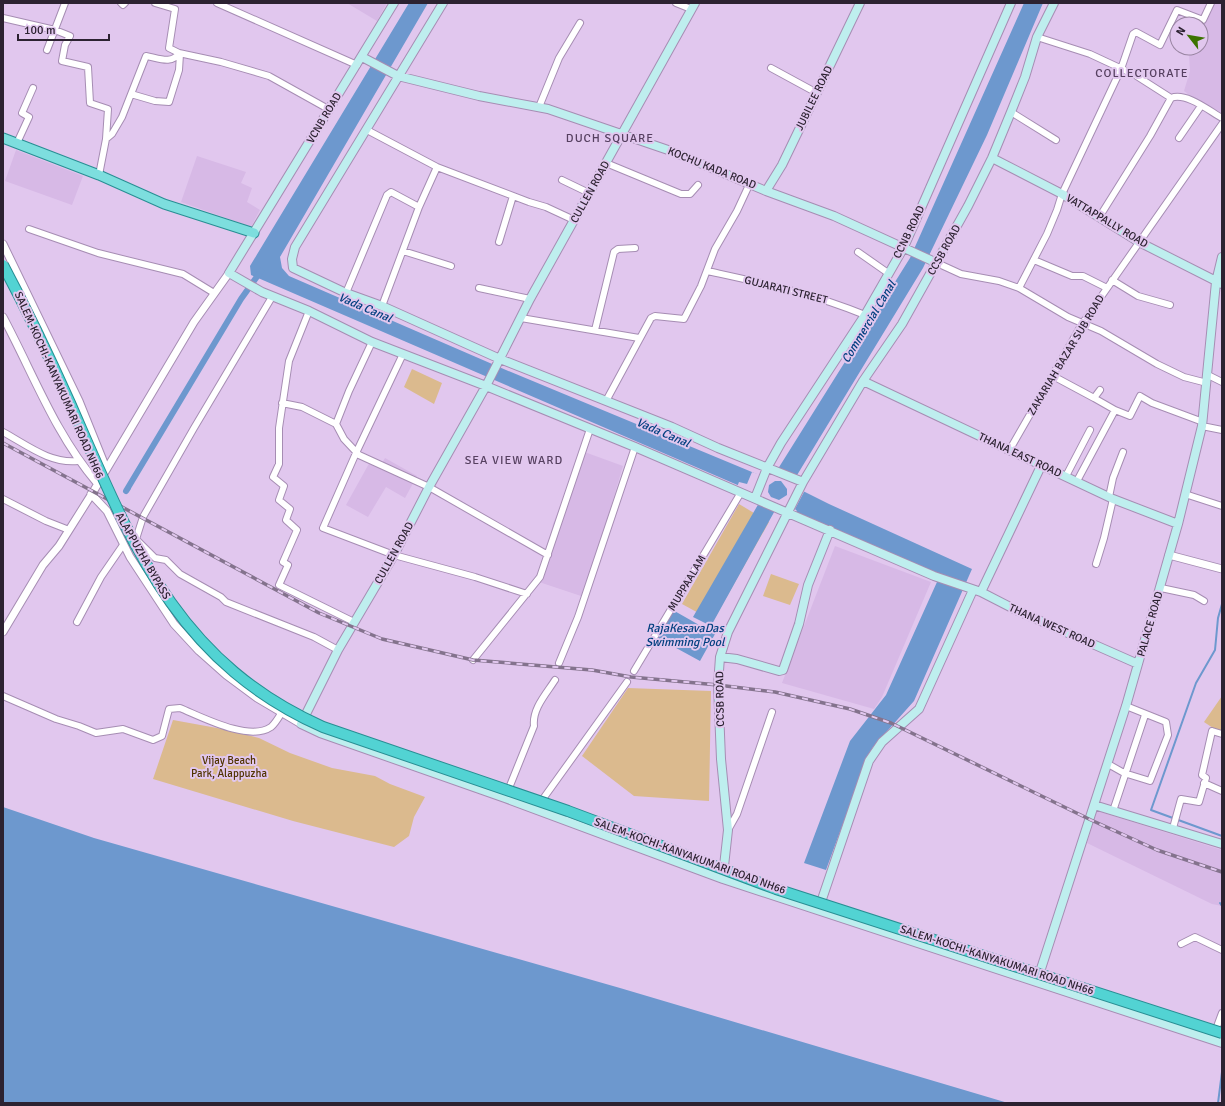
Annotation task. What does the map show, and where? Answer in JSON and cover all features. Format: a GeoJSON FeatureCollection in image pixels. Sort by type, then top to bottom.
{"type":"FeatureCollection","features":[{"type":"Feature","properties":{"kind":"highway","name":"SALEM-KOCHI-KANYAKUMARI ROAD NH66"},"geometry":{"type":"LineString","coordinates":[[3,265],[27,310],[70,403],[101,483]]}},
{"type":"Feature","properties":{"kind":"highway","name":"ALAPPUZHA BYPASS"},"geometry":{"type":"LineString","coordinates":[[101,483],[153,576],[187,626]]}},
{"type":"Feature","properties":{"kind":"highway","name":"SALEM-KOCHI-KANYAKUMARI ROAD NH66"},"geometry":{"type":"LineString","coordinates":[[187,626],[228,669],[258,692],[299,716],[323,727],[568,811],[776,889],[1222,1033]]}},
{"type":"Feature","properties":{"kind":"main road","name":"VCNB ROAD"},"geometry":{"type":"LineString","coordinates":[[229,273],[357,64],[364,58],[394,3]]}},
{"type":"Feature","properties":{"kind":"main road"},"geometry":{"type":"LineString","coordinates":[[443,3],[396,75],[366,130],[295,246],[292,259],[293,268],[346,293],[382,306],[500,360],[672,427],[766,471],[777,472],[795,479],[802,486]]}},
{"type":"Feature","properties":{"kind":"main road","name":"JUBILEE ROAD"},"geometry":{"type":"LineString","coordinates":[[766,191],[782,165],[860,3]]}},
{"type":"Feature","properties":{"kind":"main road","name":"CCNB ROAD"},"geometry":{"type":"LineString","coordinates":[[757,497],[766,471],[781,444],[865,315],[904,247],[1011,3]]}},
{"type":"Feature","properties":{"kind":"main road","name":"CCSB ROAD"},"geometry":{"type":"LineString","coordinates":[[723,879],[728,830],[721,759],[718,685],[720,657],[728,632],[788,511],[863,381],[902,324],[933,262],[992,158],[1025,77],[1037,37],[1054,3]]}},
{"type":"Feature","properties":{"kind":"main road","name":"CULLEN ROAD"},"geometry":{"type":"LineString","coordinates":[[302,724],[305,713],[338,650],[394,555],[429,487],[500,360],[530,299],[693,6]]}},
{"type":"Feature","properties":{"kind":"main road","name":"KOCHU KADA ROAD"},"geometry":{"type":"LineString","coordinates":[[364,58],[396,75],[479,96],[539,107],[622,134],[704,164],[766,191],[834,216],[904,247],[933,262]]}},
{"type":"Feature","properties":{"kind":"main road"},"geometry":{"type":"LineString","coordinates":[[3,138],[98,175],[164,204],[254,233]]}},
{"type":"Feature","properties":{"kind":"main road","name":"VATTAPPALLY ROAD"},"geometry":{"type":"LineString","coordinates":[[992,158],[1062,194],[1100,216],[1139,242],[1219,283]]}},
{"type":"Feature","properties":{"kind":"main road","name":"PALACE ROAD"},"geometry":{"type":"LineString","coordinates":[[1037,982],[1126,706],[1161,588],[1178,524],[1202,424],[1222,257]]}},
{"type":"Feature","properties":{"kind":"main road"},"geometry":{"type":"LineString","coordinates":[[229,273],[239,280],[272,297],[309,311],[372,342],[487,384],[635,447],[740,494],[757,497],[777,508],[788,511],[830,530],[808,585],[799,624],[783,670],[779,671],[737,659],[720,657]]}},
{"type":"Feature","properties":{"kind":"main road","name":"THANA EAST ROAD"},"geometry":{"type":"LineString","coordinates":[[863,381],[1111,498],[1178,524]]}},
{"type":"Feature","properties":{"kind":"main road"},"geometry":{"type":"LineString","coordinates":[[818,910],[869,761],[882,742],[919,709],[973,590],[1041,466]]}},
{"type":"Feature","properties":{"kind":"main road","name":"THANA WEST ROAD"},"geometry":{"type":"LineString","coordinates":[[830,530],[934,576],[973,590],[1138,664]]}},
{"type":"Feature","properties":{"kind":"main road"},"geometry":{"type":"LineString","coordinates":[[302,724],[320,733],[505,798],[723,879],[1222,1043]]}},
{"type":"Feature","properties":{"kind":"main road"},"geometry":{"type":"LineString","coordinates":[[1094,805],[1173,826],[1222,844]]}},
{"type":"Feature","properties":{"kind":"street"},"geometry":{"type":"LineString","coordinates":[[47,50],[65,3]]}},
{"type":"Feature","properties":{"kind":"street"},"geometry":{"type":"LineString","coordinates":[[121,3],[125,3]]}},
{"type":"Feature","properties":{"kind":"street"},"geometry":{"type":"LineString","coordinates":[[155,3],[175,9],[169,48],[179,53],[269,76],[330,110]]}},
{"type":"Feature","properties":{"kind":"street"},"geometry":{"type":"LineString","coordinates":[[217,3],[227,5],[357,64]]}},
{"type":"Feature","properties":{"kind":"street"},"geometry":{"type":"LineString","coordinates":[[676,3],[693,6]]}},
{"type":"Feature","properties":{"kind":"street"},"geometry":{"type":"LineString","coordinates":[[1019,288],[1034,260],[1057,210],[1062,194],[1121,69],[1134,33],[1136,32],[1160,44],[1177,10],[1203,20],[1211,3]]}},
{"type":"Feature","properties":{"kind":"street"},"geometry":{"type":"LineString","coordinates":[[3,18],[55,30],[70,36],[65,45],[62,61],[88,67],[90,104],[108,109],[106,139],[98,175]]}},
{"type":"Feature","properties":{"kind":"street"},"geometry":{"type":"LineString","coordinates":[[539,107],[559,58],[580,24]]}},
{"type":"Feature","properties":{"kind":"street"},"geometry":{"type":"LineString","coordinates":[[1037,37],[1090,54],[1135,75],[1170,98]]}},
{"type":"Feature","properties":{"kind":"street"},"geometry":{"type":"LineString","coordinates":[[106,139],[112,134],[122,117],[146,56],[171,60],[176,59],[179,53]]}},
{"type":"Feature","properties":{"kind":"street"},"geometry":{"type":"LineString","coordinates":[[131,94],[155,101],[170,102],[179,70],[179,53]]}},
{"type":"Feature","properties":{"kind":"street"},"geometry":{"type":"LineString","coordinates":[[771,68],[817,93]]}},
{"type":"Feature","properties":{"kind":"street"},"geometry":{"type":"LineString","coordinates":[[17,144],[29,117],[22,113],[33,88]]}},
{"type":"Feature","properties":{"kind":"street"},"geometry":{"type":"LineString","coordinates":[[1100,216],[1150,136],[1170,98],[1175,96],[1184,97],[1222,118]]}},
{"type":"Feature","properties":{"kind":"street"},"geometry":{"type":"LineString","coordinates":[[1179,138],[1201,106]]}},
{"type":"Feature","properties":{"kind":"street"},"geometry":{"type":"LineString","coordinates":[[1011,112],[1056,140]]}},
{"type":"Feature","properties":{"kind":"street","name":"ZAKARIAH BAZAR SUB ROAD"},"geometry":{"type":"LineString","coordinates":[[1010,451],[1082,324],[1222,124]]}},
{"type":"Feature","properties":{"kind":"street"},"geometry":{"type":"LineString","coordinates":[[366,130],[437,167],[546,207],[574,220]]}},
{"type":"Feature","properties":{"kind":"street"},"geometry":{"type":"LineString","coordinates":[[606,163],[681,194],[690,194],[698,185]]}},
{"type":"Feature","properties":{"kind":"street"},"geometry":{"type":"LineString","coordinates":[[382,306],[419,207],[437,167]]}},
{"type":"Feature","properties":{"kind":"street"},"geometry":{"type":"LineString","coordinates":[[562,180],[589,193]]}},
{"type":"Feature","properties":{"kind":"street"},"geometry":{"type":"LineString","coordinates":[[606,401],[639,338],[653,317],[684,319],[692,305],[715,249],[737,211],[750,183]]}},
{"type":"Feature","properties":{"kind":"street"},"geometry":{"type":"LineString","coordinates":[[346,293],[389,193],[419,207]]}},
{"type":"Feature","properties":{"kind":"street"},"geometry":{"type":"LineString","coordinates":[[499,242],[513,196]]}},
{"type":"Feature","properties":{"kind":"street"},"geometry":{"type":"LineString","coordinates":[[29,229],[98,252],[183,274],[214,293]]}},
{"type":"Feature","properties":{"kind":"street"},"geometry":{"type":"LineString","coordinates":[[3,244],[79,401],[106,468]]}},
{"type":"Feature","properties":{"kind":"street"},"geometry":{"type":"LineString","coordinates":[[595,330],[614,252],[618,249],[635,248]]}},
{"type":"Feature","properties":{"kind":"street"},"geometry":{"type":"LineString","coordinates":[[403,251],[451,266]]}},
{"type":"Feature","properties":{"kind":"street"},"geometry":{"type":"LineString","coordinates":[[858,252],[888,273]]}},
{"type":"Feature","properties":{"kind":"street"},"geometry":{"type":"LineString","coordinates":[[1034,260],[1072,276],[1083,276],[1106,288]]}},
{"type":"Feature","properties":{"kind":"street"},"geometry":{"type":"LineString","coordinates":[[933,262],[961,274],[999,281],[1019,288],[1033,298],[1082,324],[1101,331],[1157,364],[1184,377],[1222,382]]}},
{"type":"Feature","properties":{"kind":"street","name":"GUJARATI STREET"},"geometry":{"type":"LineString","coordinates":[[707,271],[829,300],[865,315]]}},
{"type":"Feature","properties":{"kind":"street"},"geometry":{"type":"LineString","coordinates":[[3,632],[43,565],[69,530],[91,494],[101,483],[106,468],[194,322],[229,273]]}},
{"type":"Feature","properties":{"kind":"street"},"geometry":{"type":"LineString","coordinates":[[1112,280],[1138,296],[1158,303],[1170,305]]}},
{"type":"Feature","properties":{"kind":"street"},"geometry":{"type":"LineString","coordinates":[[478,288],[530,299]]}},
{"type":"Feature","properties":{"kind":"street"},"geometry":{"type":"LineString","coordinates":[[272,297],[143,517],[136,539],[155,558],[166,560],[180,574],[221,596],[226,602],[314,637],[338,650]]}},
{"type":"Feature","properties":{"kind":"street"},"geometry":{"type":"LineString","coordinates":[[309,311],[289,361],[279,428],[279,464],[273,477],[284,486],[279,500],[290,509],[286,520],[297,530],[283,562],[288,565],[279,585],[354,622]]}},
{"type":"Feature","properties":{"kind":"street"},"geometry":{"type":"LineString","coordinates":[[3,317],[59,429],[78,461],[101,483]]}},
{"type":"Feature","properties":{"kind":"street"},"geometry":{"type":"LineString","coordinates":[[521,318],[639,338]]}},
{"type":"Feature","properties":{"kind":"street"},"geometry":{"type":"LineString","coordinates":[[337,425],[349,391],[372,342]]}},
{"type":"Feature","properties":{"kind":"street"},"geometry":{"type":"LineString","coordinates":[[403,354],[356,453],[323,528],[394,555],[455,571],[527,594]]}},
{"type":"Feature","properties":{"kind":"street"},"geometry":{"type":"LineString","coordinates":[[1053,376],[1115,410],[1130,416],[1140,396],[1152,403],[1202,424],[1222,430]]}},
{"type":"Feature","properties":{"kind":"street"},"geometry":{"type":"LineString","coordinates":[[1094,398],[1100,390]]}},
{"type":"Feature","properties":{"kind":"street"},"geometry":{"type":"LineString","coordinates":[[282,403],[302,407],[337,425],[344,439],[353,447],[356,453],[429,487],[548,555]]}},
{"type":"Feature","properties":{"kind":"street"},"geometry":{"type":"LineString","coordinates":[[1077,481],[1095,451],[1115,410]]}},
{"type":"Feature","properties":{"kind":"street"},"geometry":{"type":"LineString","coordinates":[[473,660],[540,577],[590,428]]}},
{"type":"Feature","properties":{"kind":"street"},"geometry":{"type":"LineString","coordinates":[[1066,476],[1090,430]]}},
{"type":"Feature","properties":{"kind":"street"},"geometry":{"type":"LineString","coordinates":[[3,432],[48,457],[62,462],[78,461]]}},
{"type":"Feature","properties":{"kind":"street"},"geometry":{"type":"LineString","coordinates":[[559,663],[578,618],[635,447]]}},
{"type":"Feature","properties":{"kind":"street"},"geometry":{"type":"LineString","coordinates":[[1096,564],[1104,538],[1113,478],[1123,452]]}},
{"type":"Feature","properties":{"kind":"street"},"geometry":{"type":"LineString","coordinates":[[91,494],[107,511],[123,545],[174,624],[199,651],[250,693],[302,724]]}},
{"type":"Feature","properties":{"kind":"street","name":"MUPPAALAM"},"geometry":{"type":"LineString","coordinates":[[634,671],[740,494]]}},
{"type":"Feature","properties":{"kind":"street"},"geometry":{"type":"LineString","coordinates":[[1185,494],[1222,506]]}},
{"type":"Feature","properties":{"kind":"street"},"geometry":{"type":"LineString","coordinates":[[3,499],[46,521],[69,530]]}},
{"type":"Feature","properties":{"kind":"street"},"geometry":{"type":"LineString","coordinates":[[77,622],[100,577],[123,545]]}},
{"type":"Feature","properties":{"kind":"street"},"geometry":{"type":"LineString","coordinates":[[1169,555],[1222,569]]}},
{"type":"Feature","properties":{"kind":"street"},"geometry":{"type":"LineString","coordinates":[[1161,588],[1194,595],[1204,601]]}},
{"type":"Feature","properties":{"kind":"street"},"geometry":{"type":"LineString","coordinates":[[505,798],[528,745],[534,726],[533,718],[542,699],[555,680]]}},
{"type":"Feature","properties":{"kind":"street"},"geometry":{"type":"LineString","coordinates":[[535,809],[626,682]]}},
{"type":"Feature","properties":{"kind":"street"},"geometry":{"type":"LineString","coordinates":[[3,696],[56,720],[80,726],[96,733],[122,729],[153,740],[162,736],[169,710],[180,708],[246,732],[259,733],[272,727],[282,712]]}},
{"type":"Feature","properties":{"kind":"street"},"geometry":{"type":"LineString","coordinates":[[1108,764],[1124,773],[1150,781],[1168,735],[1166,722],[1144,715],[1126,706]]}},
{"type":"Feature","properties":{"kind":"street"},"geometry":{"type":"LineString","coordinates":[[728,830],[737,814],[772,712]]}},
{"type":"Feature","properties":{"kind":"street"},"geometry":{"type":"LineString","coordinates":[[1113,811],[1124,773],[1144,715]]}},
{"type":"Feature","properties":{"kind":"street"},"geometry":{"type":"LineString","coordinates":[[1173,826],[1181,799],[1199,802],[1206,778],[1202,775],[1212,731],[1222,734]]}},
{"type":"Feature","properties":{"kind":"street"},"geometry":{"type":"LineString","coordinates":[[1204,783],[1222,791]]}},
{"type":"Feature","properties":{"kind":"street"},"geometry":{"type":"LineString","coordinates":[[1181,944],[1195,937],[1222,950]]}},
{"type":"Feature","properties":{"kind":"street"},"geometry":{"type":"LineString","coordinates":[[1212,1040],[1222,1013]]}},
{"type":"Feature","properties":{"kind":"shaded area"},"geometry":{"type":"Polygon","coordinates":[[[347,3],[387,3],[377,21],[347,3]]]}},
{"type":"Feature","properties":{"kind":"shaded area"},"geometry":{"type":"Polygon","coordinates":[[[1208,3],[1222,3],[1222,113],[1193,98],[1184,91],[1190,71],[1189,56],[1209,56],[1209,16],[1202,16],[1208,3]]]}},
{"type":"Feature","properties":{"kind":"shaded area"},"geometry":{"type":"Polygon","coordinates":[[[16,150],[83,176],[72,205],[5,181],[16,150]]]}},
{"type":"Feature","properties":{"kind":"shaded area"},"geometry":{"type":"Polygon","coordinates":[[[197,156],[246,172],[241,183],[252,188],[247,202],[260,210],[251,227],[181,202],[197,156]]]}},
{"type":"Feature","properties":{"kind":"shaded area"},"geometry":{"type":"Polygon","coordinates":[[[579,450],[623,466],[584,597],[539,582],[553,524],[577,465],[579,450]]]}},
{"type":"Feature","properties":{"kind":"shaded area"},"geometry":{"type":"Polygon","coordinates":[[[385,458],[417,476],[405,498],[386,487],[368,517],[346,505],[371,460],[381,465],[385,458]]]}},
{"type":"Feature","properties":{"kind":"shaded area"},"geometry":{"type":"Polygon","coordinates":[[[835,546],[931,582],[882,697],[874,709],[782,683],[835,546]]]}},
{"type":"Feature","properties":{"kind":"shaded area"},"geometry":{"type":"Polygon","coordinates":[[[1097,811],[1222,850],[1222,906],[1212,904],[1087,843],[1097,811]]]}},
{"type":"Feature","properties":{"kind":"green space"},"geometry":{"type":"Polygon","coordinates":[[[412,369],[442,383],[434,404],[404,387],[412,369]]]}},
{"type":"Feature","properties":{"kind":"green space"},"geometry":{"type":"Polygon","coordinates":[[[739,504],[769,522],[713,621],[682,604],[739,504]]]}},
{"type":"Feature","properties":{"kind":"green space"},"geometry":{"type":"Polygon","coordinates":[[[771,574],[799,584],[790,605],[763,596],[771,574]]]}},
{"type":"Feature","properties":{"kind":"green space"},"geometry":{"type":"Polygon","coordinates":[[[628,688],[711,691],[709,801],[634,796],[582,756],[628,688]]]}},
{"type":"Feature","properties":{"kind":"green space"},"geometry":{"type":"Polygon","coordinates":[[[1222,696],[1222,734],[1204,722],[1222,696]]]}},
{"type":"Feature","properties":{"kind":"green space","name":"Vijay Beach Park, Alappuzha"},"geometry":{"type":"Polygon","coordinates":[[[173,720],[228,730],[259,738],[290,753],[332,768],[375,776],[390,784],[425,797],[414,817],[409,836],[394,847],[293,821],[153,779],[173,720]]]}},
{"type":"Feature","properties":{"kind":"water"},"geometry":{"type":"Polygon","coordinates":[[[409,3],[428,3],[280,257],[282,268],[289,276],[506,370],[771,480],[910,258],[1024,3],[1043,3],[987,135],[923,268],[791,485],[829,504],[972,569],[914,701],[873,747],[867,758],[826,870],[804,863],[850,741],[886,695],[937,582],[937,574],[778,505],[711,626],[693,617],[763,496],[251,275],[250,266],[409,3]]]}},
{"type":"Feature","properties":{"kind":"water","name":"RajaKesavaDas Swimming Pool"},"geometry":{"type":"Polygon","coordinates":[[[671,609],[715,634],[700,661],[656,637],[671,609]]]}},
{"type":"Feature","properties":{"kind":"water"},"geometry":{"type":"Polygon","coordinates":[[[3,807],[94,838],[620,988],[1008,1103],[3,1103],[3,807]]]}},
{"type":"Feature","properties":{"kind":"pier"},"geometry":{"type":"Polygon","coordinates":[[[776,467],[798,476],[793,484],[805,490],[795,509],[797,511],[795,515],[779,508],[777,513],[757,503],[760,497],[737,487],[739,482],[747,484],[752,472],[770,478],[776,467]],[[775,481],[769,485],[768,492],[771,497],[779,500],[787,495],[787,489],[781,481],[775,481]]]}},
{"type":"Feature","properties":{"kind":"waterway"},"geometry":{"type":"LineString","coordinates":[[128,488],[126,491],[241,299],[261,271]]}},
{"type":"Feature","properties":{"kind":"waterway"},"geometry":{"type":"LineString","coordinates":[[1222,604],[1218,618],[1215,650],[1196,683],[1151,810],[1222,836]]}},
{"type":"Feature","properties":{"kind":"waterway"},"geometry":{"type":"LineString","coordinates":[[1218,1103],[1222,1072]]}},
{"type":"Feature","properties":{"kind":"railway"},"geometry":{"type":"LineString","coordinates":[[3,443],[319,613],[382,639],[473,660],[592,670],[631,677],[775,692],[850,709],[891,723],[1091,820],[1157,850],[1222,872]]}},
{"type":"Feature","properties":{"kind":"district","name":"COLLECTORATE"},"geometry":{"type":"Point","coordinates":[1142,73]}},
{"type":"Feature","properties":{"kind":"district","name":"DUCH SQUARE"},"geometry":{"type":"Point","coordinates":[610,138]}},
{"type":"Feature","properties":{"kind":"district","name":"SEA VIEW WARD"},"geometry":{"type":"Point","coordinates":[514,460]}},
{"type":"Feature","properties":{"kind":"water label","name":"Vada Canal"},"geometry":{"type":"Point","coordinates":[365,308]}},
{"type":"Feature","properties":{"kind":"water label","name":"Commercial Canal"},"geometry":{"type":"Point","coordinates":[869,322]}},
{"type":"Feature","properties":{"kind":"water label","name":"Vada Canal"},"geometry":{"type":"Point","coordinates":[663,433]}}]}
